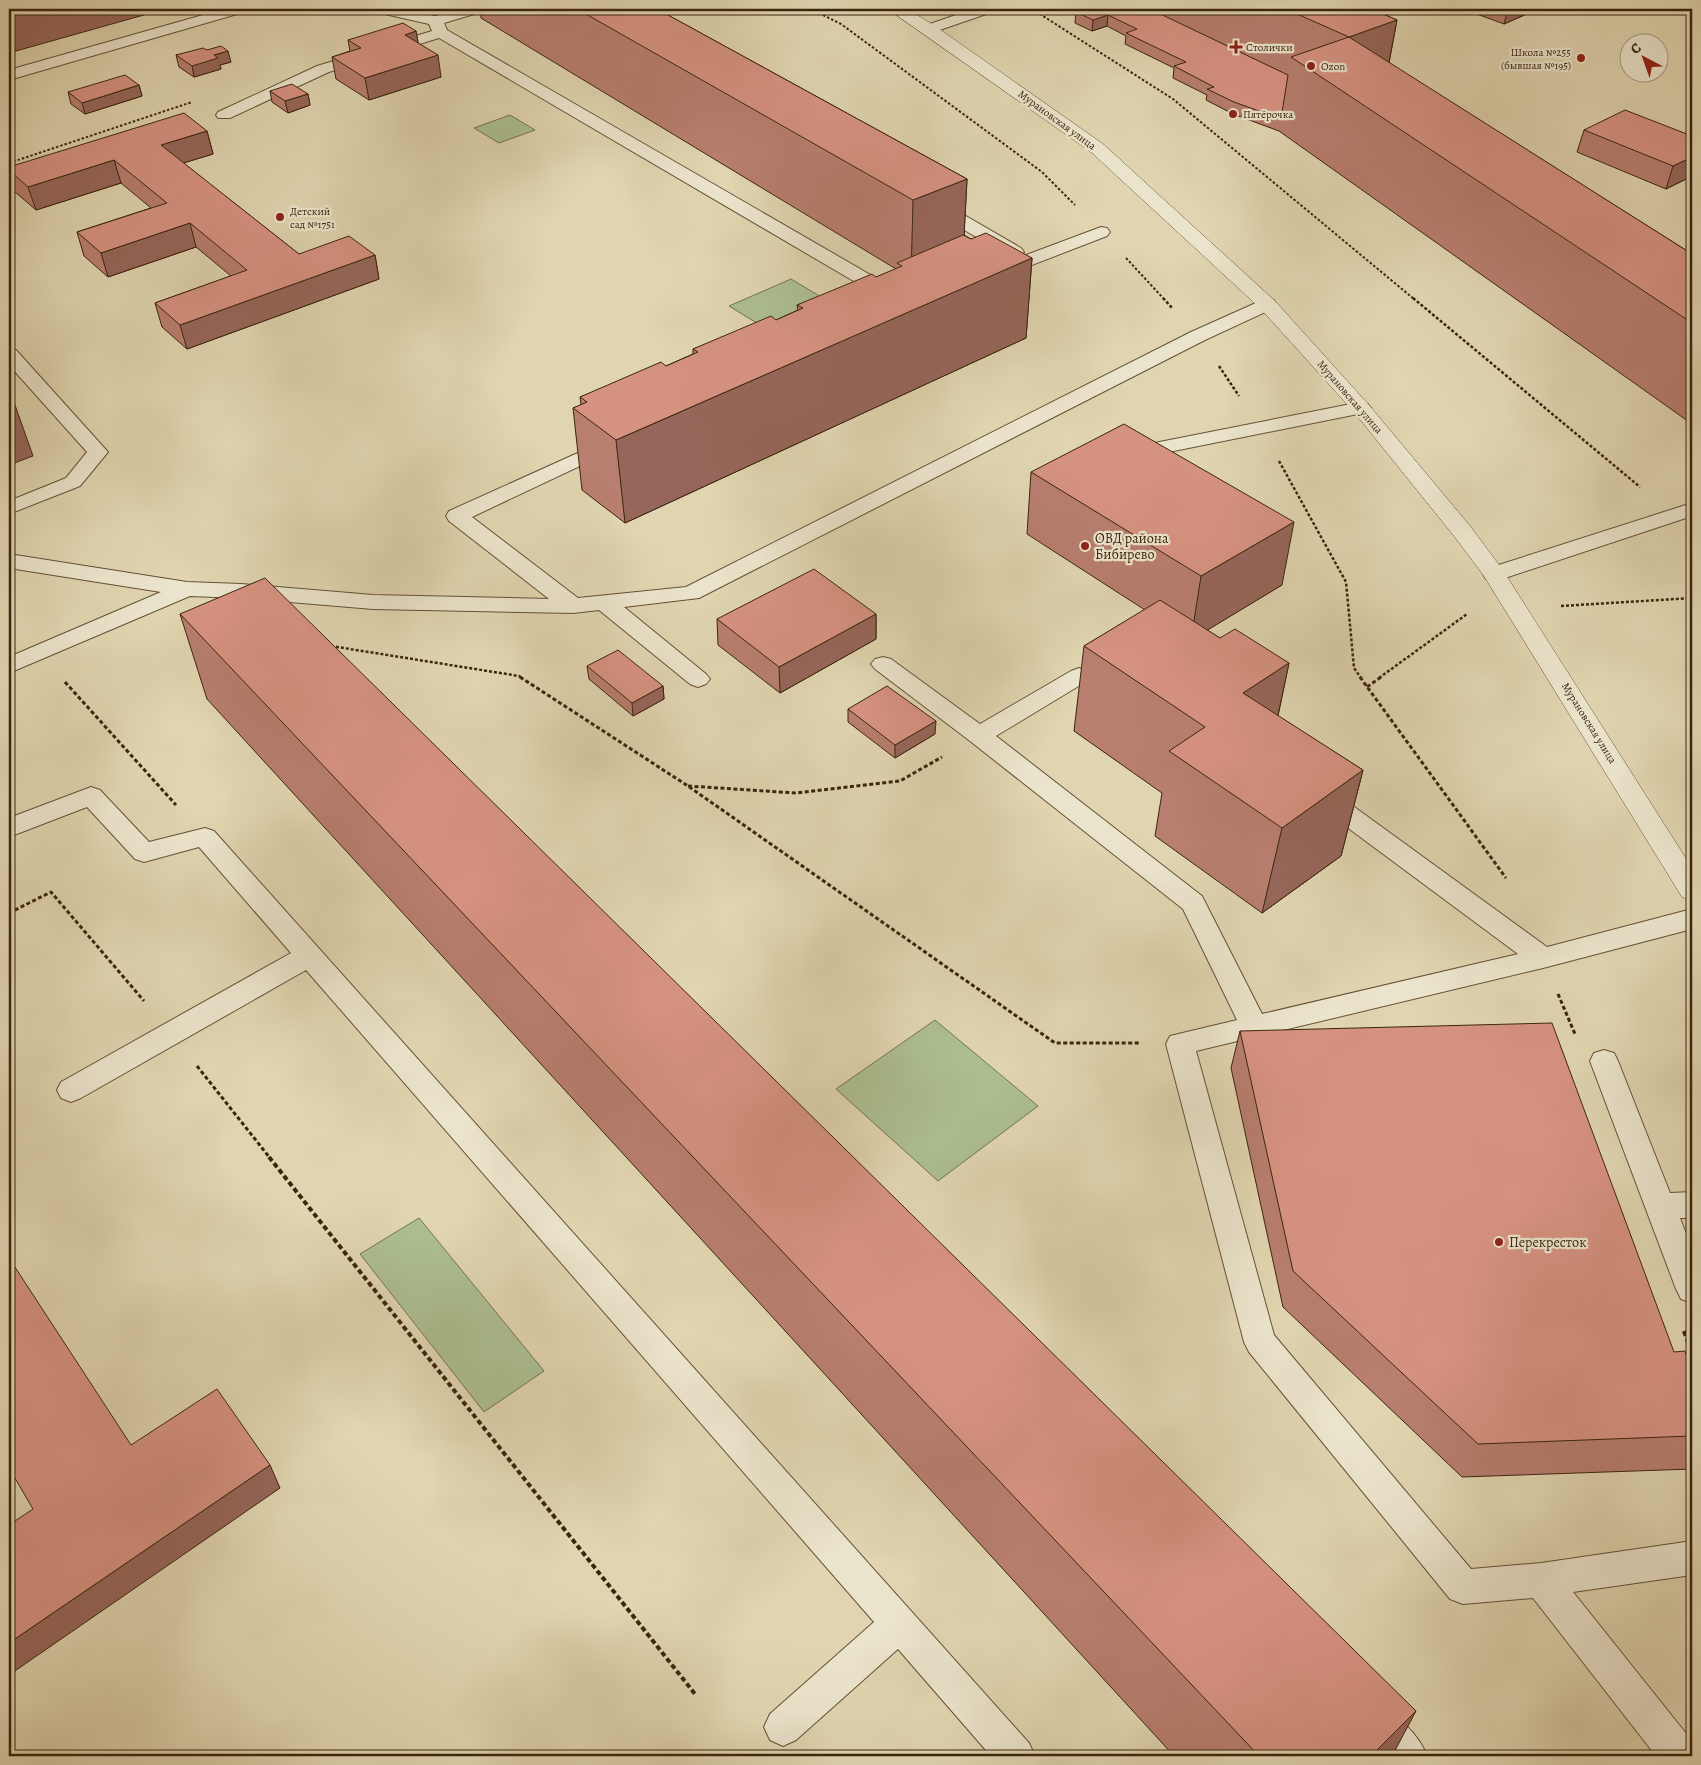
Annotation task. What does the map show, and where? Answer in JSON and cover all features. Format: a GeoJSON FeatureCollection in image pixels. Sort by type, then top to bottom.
{"type":"FeatureCollection","features":[{"type":"Feature","properties":{"kind":"street","name":"Мурановская улица"},"geometry":{"type":"LineString","coordinates":[[896,9],[929,29],[1097,148],[1267,304],[1362,408],[1462,531],[1494,574],[1692,890]]}},
{"type":"Feature","properties":{"kind":"lane"},"geometry":{"type":"LineString","coordinates":[[9,75],[239,9]]}},
{"type":"Feature","properties":{"kind":"lane"},"geometry":{"type":"LineString","coordinates":[[381,9],[438,27],[902,311]]}},
{"type":"Feature","properties":{"kind":"lane"},"geometry":{"type":"LineString","coordinates":[[224,115],[322,69],[438,27],[476,9]]}},
{"type":"Feature","properties":{"kind":"lane"},"geometry":{"type":"LineString","coordinates":[[929,29],[986,9]]}},
{"type":"Feature","properties":{"kind":"lane"},"geometry":{"type":"LineString","coordinates":[[918,196],[1028,259]]}},
{"type":"Feature","properties":{"kind":"lane"},"geometry":{"type":"LineString","coordinates":[[984,278],[1028,259],[1101,232]]}},
{"type":"Feature","properties":{"kind":"lane"},"geometry":{"type":"LineString","coordinates":[[9,561],[187,589],[241,591],[373,602],[573,606],[690,593],[1198,336],[1267,304]]}},
{"type":"Feature","properties":{"kind":"lane"},"geometry":{"type":"LineString","coordinates":[[9,354],[98,452],[73,482],[9,508]]}},
{"type":"Feature","properties":{"kind":"lane"},"geometry":{"type":"LineString","coordinates":[[1108,458],[1362,408]]}},
{"type":"Feature","properties":{"kind":"lane"},"geometry":{"type":"LineString","coordinates":[[573,606],[456,516],[626,438]]}},
{"type":"Feature","properties":{"kind":"lane"},"geometry":{"type":"LineString","coordinates":[[1494,574],[1683,512]]}},
{"type":"Feature","properties":{"kind":"lane"},"geometry":{"type":"LineString","coordinates":[[9,666],[187,589]]}},
{"type":"Feature","properties":{"kind":"lane"},"geometry":{"type":"LineString","coordinates":[[241,591],[288,638]]}},
{"type":"Feature","properties":{"kind":"lane"},"geometry":{"type":"LineString","coordinates":[[603,602],[698,679]]}},
{"type":"Feature","properties":{"kind":"lane"},"geometry":{"type":"LineString","coordinates":[[883,664],[979,735],[1193,903],[1254,1026]]}},
{"type":"Feature","properties":{"kind":"lane"},"geometry":{"type":"LineString","coordinates":[[979,735],[1079,676]]}},
{"type":"Feature","properties":{"kind":"lane"},"geometry":{"type":"LineString","coordinates":[[1302,782],[1544,958]]}},
{"type":"Feature","properties":{"kind":"lane"},"geometry":{"type":"LineString","coordinates":[[9,828],[92,796],[144,853],[205,837],[1016,1756]]}},
{"type":"Feature","properties":{"kind":"lane"},"geometry":{"type":"LineString","coordinates":[[1692,919],[1544,958],[1180,1044],[1260,1342],[1463,1587],[1541,1580],[1692,1558]]}},
{"type":"Feature","properties":{"kind":"lane"},"geometry":{"type":"LineString","coordinates":[[71,1090],[309,955]]}},
{"type":"Feature","properties":{"kind":"lane"},"geometry":{"type":"LineString","coordinates":[[1604,1061],[1692,1289]]}},
{"type":"Feature","properties":{"kind":"lane"},"geometry":{"type":"LineString","coordinates":[[1660,1206],[1692,1205]]}},
{"type":"Feature","properties":{"kind":"lane"},"geometry":{"type":"LineString","coordinates":[[1541,1580],[1680,1756]]}},
{"type":"Feature","properties":{"kind":"lane"},"geometry":{"type":"LineString","coordinates":[[783,1727],[899,1624]]}},
{"type":"Feature","properties":{"kind":"lane"},"geometry":{"type":"LineString","coordinates":[[1351,1700],[1408,1756]]}},
{"type":"Feature","properties":{"kind":"path"},"geometry":{"type":"LineString","coordinates":[[812,9],[841,24],[1042,172],[1198,336],[1260,427],[1346,582],[1354,668],[1510,883]]}},
{"type":"Feature","properties":{"kind":"path"},"geometry":{"type":"LineString","coordinates":[[1032,9],[1173,100],[1683,512]]}},
{"type":"Feature","properties":{"kind":"path"},"geometry":{"type":"LineString","coordinates":[[9,163],[193,101]]}},
{"type":"Feature","properties":{"kind":"path"},"geometry":{"type":"LineString","coordinates":[[1558,606],[1692,598]]}},
{"type":"Feature","properties":{"kind":"path"},"geometry":{"type":"LineString","coordinates":[[1367,686],[1468,614]]}},
{"type":"Feature","properties":{"kind":"path"},"geometry":{"type":"LineString","coordinates":[[288,638],[519,676],[688,786],[1055,1042],[1180,1044]]}},
{"type":"Feature","properties":{"kind":"path"},"geometry":{"type":"LineString","coordinates":[[39,653],[205,837]]}},
{"type":"Feature","properties":{"kind":"path"},"geometry":{"type":"LineString","coordinates":[[688,786],[796,793],[900,781],[979,735]]}},
{"type":"Feature","properties":{"kind":"path"},"geometry":{"type":"LineString","coordinates":[[9,912],[51,892],[171,1033],[695,1694]]}},
{"type":"Feature","properties":{"kind":"path"},"geometry":{"type":"LineString","coordinates":[[1544,958],[1578,1042]]}},
{"type":"Feature","properties":{"kind":"path"},"geometry":{"type":"LineString","coordinates":[[1682,1326],[1692,1354]]}},
{"type":"Feature","properties":{"kind":"green space"},"geometry":{"type":"Polygon","coordinates":[[[510,115],[535,130],[499,143],[474,128],[510,115]]]}},
{"type":"Feature","properties":{"kind":"green space"},"geometry":{"type":"Polygon","coordinates":[[[791,279],[853,316],[791,344],[729,306],[791,279]]]}},
{"type":"Feature","properties":{"kind":"green space"},"geometry":{"type":"Polygon","coordinates":[[[935,1020],[1038,1106],[938,1181],[836,1089],[935,1020]]]}},
{"type":"Feature","properties":{"kind":"green space"},"geometry":{"type":"Polygon","coordinates":[[[419,1218],[544,1371],[484,1412],[360,1254],[419,1218]]]}},
{"type":"Feature","properties":{"kind":"building"},"geometry":{"type":"Polygon","coordinates":[[[577,9],[657,9],[967,179],[913,200],[577,9]]]}},
{"type":"Feature","properties":{"kind":"building"},"geometry":{"type":"Polygon","coordinates":[[[1086,9],[1150,9],[1288,75],[1281,119],[1234,102],[1207,89],[1214,87],[1174,66],[1186,62],[1126,33],[1137,29],[1108,15],[1093,20],[1076,12],[1086,9]]]}},
{"type":"Feature","properties":{"kind":"building"},"geometry":{"type":"Polygon","coordinates":[[[1286,9],[1371,9],[1397,20],[1349,37],[1286,9]]]}},
{"type":"Feature","properties":{"kind":"building"},"geometry":{"type":"Polygon","coordinates":[[[403,23],[416,31],[405,35],[438,55],[365,78],[332,57],[361,48],[348,40],[403,23]]]}},
{"type":"Feature","properties":{"kind":"building"},"geometry":{"type":"Polygon","coordinates":[[[1349,37],[1692,254],[1692,323],[1291,57],[1349,37]]]}},
{"type":"Feature","properties":{"kind":"building"},"geometry":{"type":"Polygon","coordinates":[[[221,46],[228,51],[214,55],[218,58],[192,66],[176,55],[203,48],[207,50],[221,46]]]}},
{"type":"Feature","properties":{"kind":"building"},"geometry":{"type":"Polygon","coordinates":[[[125,75],[139,85],[82,103],[68,92],[125,75]]]}},
{"type":"Feature","properties":{"kind":"building"},"geometry":{"type":"Polygon","coordinates":[[[292,84],[308,94],[285,101],[270,91],[292,84]]]}},
{"type":"Feature","properties":{"kind":"building"},"geometry":{"type":"Polygon","coordinates":[[[1625,110],[1692,136],[1692,157],[1673,166],[1584,130],[1625,110]]]}},
{"type":"Feature","properties":{"kind":"building"},"geometry":{"type":"Polygon","coordinates":[[[184,113],[207,131],[161,145],[299,254],[349,236],[375,255],[180,325],[155,303],[247,270],[190,223],[101,253],[77,232],[167,203],[114,160],[28,187],[9,170],[9,167],[184,113]]]}},
{"type":"Feature","properties":{"kind":"building"},"geometry":{"type":"Polygon","coordinates":[[[986,233],[1032,258],[616,440],[573,408],[587,402],[580,397],[661,362],[666,366],[698,352],[693,349],[771,316],[776,320],[803,308],[797,305],[872,274],[876,277],[902,266],[897,263],[963,235],[971,239],[986,233]]]}},
{"type":"Feature","properties":{"kind":"building"},"geometry":{"type":"Polygon","coordinates":[[[1124,424],[1294,522],[1201,576],[1031,472],[1124,424]]]}},
{"type":"Feature","properties":{"kind":"building"},"geometry":{"type":"Polygon","coordinates":[[[814,569],[876,614],[779,667],[717,619],[814,569]]]}},
{"type":"Feature","properties":{"kind":"building"},"geometry":{"type":"Polygon","coordinates":[[[265,578],[1416,1711],[1371,1756],[1259,1756],[180,614],[265,578]]]}},
{"type":"Feature","properties":{"kind":"building"},"geometry":{"type":"Polygon","coordinates":[[[1160,600],[1220,638],[1235,629],[1289,663],[1243,693],[1363,770],[1282,828],[1169,751],[1205,727],[1084,646],[1160,600]]]}},
{"type":"Feature","properties":{"kind":"building"},"geometry":{"type":"Polygon","coordinates":[[[618,650],[663,686],[632,703],[587,666],[618,650]]]}},
{"type":"Feature","properties":{"kind":"building"},"geometry":{"type":"Polygon","coordinates":[[[887,686],[936,721],[895,745],[848,709],[887,686]]]}},
{"type":"Feature","properties":{"kind":"building"},"geometry":{"type":"Polygon","coordinates":[[[1552,1023],[1674,1352],[1685,1351],[1692,1371],[1692,1436],[1478,1444],[1293,1271],[1240,1031],[1552,1023]]]}},
{"type":"Feature","properties":{"kind":"building"},"geometry":{"type":"Polygon","coordinates":[[[9,1258],[131,1445],[217,1389],[270,1465],[9,1643],[9,1525],[33,1509],[9,1468],[9,1258]]]}},
{"type":"Feature","properties":{"kind":"place","name":"Столички"},"geometry":{"type":"Point","coordinates":[1236,47]}},
{"type":"Feature","properties":{"kind":"place","name":"Школа №255 (бывшая №195)"},"geometry":{"type":"Point","coordinates":[1581,58]}},
{"type":"Feature","properties":{"kind":"place","name":"Ozon"},"geometry":{"type":"Point","coordinates":[1311,66]}},
{"type":"Feature","properties":{"kind":"place","name":"Пятёрочка"},"geometry":{"type":"Point","coordinates":[1233,114]}},
{"type":"Feature","properties":{"kind":"place","name":"Детский сад №1751"},"geometry":{"type":"Point","coordinates":[280,217]}},
{"type":"Feature","properties":{"kind":"place","name":"ОВД района Бибирево"},"geometry":{"type":"Point","coordinates":[1085,546]}},
{"type":"Feature","properties":{"kind":"place","name":"Перекресток"},"geometry":{"type":"Point","coordinates":[1499,1242]}}]}
